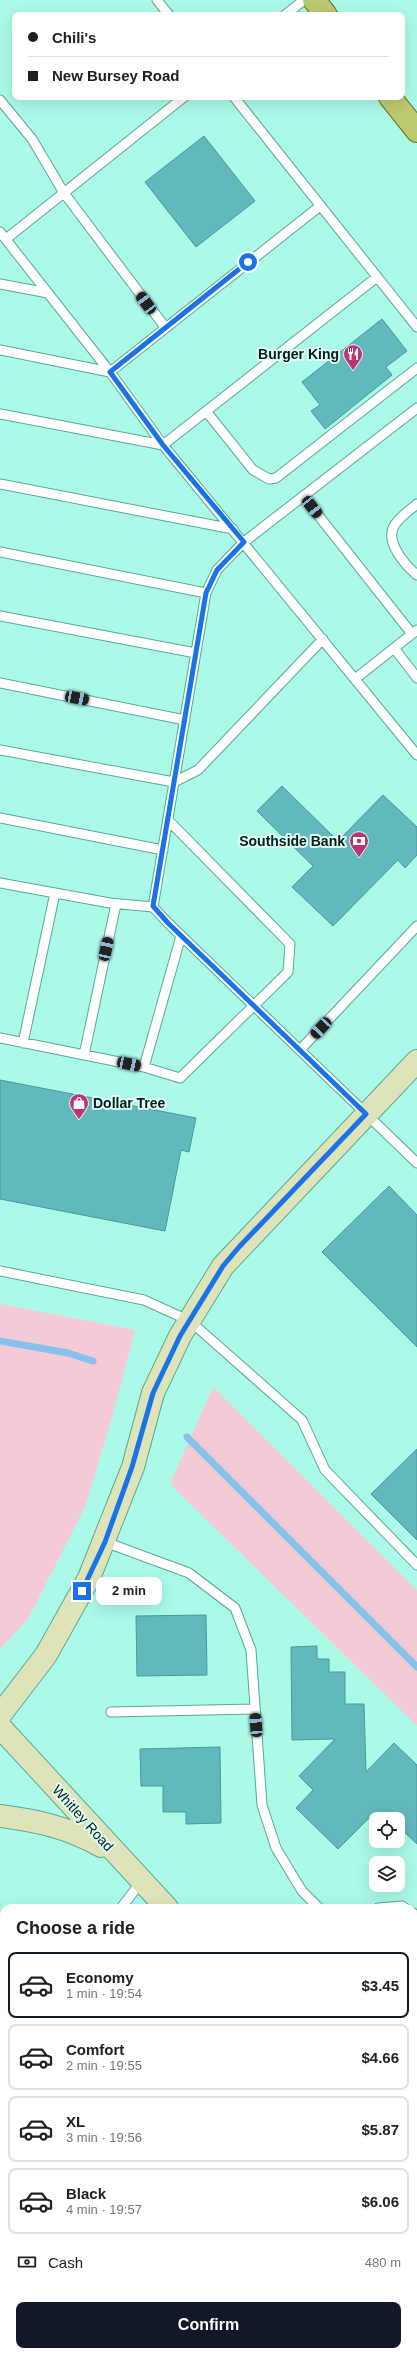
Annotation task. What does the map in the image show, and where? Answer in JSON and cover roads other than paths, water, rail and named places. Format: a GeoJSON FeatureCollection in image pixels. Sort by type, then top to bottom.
{"type":"FeatureCollection","features":[{"type":"Feature","properties":{"kind":"main road"},"geometry":{"type":"LineString","coordinates":[[314,0],[324,12]]}},
{"type":"Feature","properties":{"kind":"main road"},"geometry":{"type":"LineString","coordinates":[[392,100],[417,131]]}},
{"type":"Feature","properties":{"kind":"street"},"geometry":{"type":"LineString","coordinates":[[0,1715],[46,1655],[90,1578],[105,1542],[132,1467],[153,1393],[190,1321],[223,1266],[239,1247],[417,1061]]}},
{"type":"Feature","properties":{"kind":"street","name":"Whitley Road"},"geometry":{"type":"LineString","coordinates":[[0,1727],[113,1852],[163,1904]]}},
{"type":"Feature","properties":{"kind":"street"},"geometry":{"type":"LineString","coordinates":[[0,1816],[41,1821],[86,1837],[113,1852]]}},
{"type":"Feature","properties":{"kind":"lane"},"geometry":{"type":"LineString","coordinates":[[157,0],[167,12]]}},
{"type":"Feature","properties":{"kind":"lane"},"geometry":{"type":"LineString","coordinates":[[289,12],[304,0]]}},
{"type":"Feature","properties":{"kind":"lane"},"geometry":{"type":"LineString","coordinates":[[0,100],[32,138],[64,193],[165,327]]}},
{"type":"Feature","properties":{"kind":"lane"},"geometry":{"type":"LineString","coordinates":[[180,100],[64,193],[3,236],[110,372],[163,445],[417,755]]}},
{"type":"Feature","properties":{"kind":"lane"},"geometry":{"type":"LineString","coordinates":[[236,100],[417,327]]}},
{"type":"Feature","properties":{"kind":"lane"},"geometry":{"type":"LineString","coordinates":[[110,372],[320,206]]}},
{"type":"Feature","properties":{"kind":"lane"},"geometry":{"type":"LineString","coordinates":[[0,414],[163,445],[377,277]]}},
{"type":"Feature","properties":{"kind":"lane"},"geometry":{"type":"LineString","coordinates":[[0,284],[48,293]]}},
{"type":"Feature","properties":{"kind":"lane"},"geometry":{"type":"LineString","coordinates":[[0,350],[110,372]]}},
{"type":"Feature","properties":{"kind":"lane"},"geometry":{"type":"LineString","coordinates":[[206,411],[252,470],[269,479],[276,478],[417,368]]}},
{"type":"Feature","properties":{"kind":"lane"},"geometry":{"type":"LineString","coordinates":[[153,906],[206,593],[217,570],[244,542],[417,408]]}},
{"type":"Feature","properties":{"kind":"lane"},"geometry":{"type":"LineString","coordinates":[[0,484],[233,529]]}},
{"type":"Feature","properties":{"kind":"lane"},"geometry":{"type":"LineString","coordinates":[[303,496],[414,632],[355,679]]}},
{"type":"Feature","properties":{"kind":"lane"},"geometry":{"type":"LineString","coordinates":[[417,504],[399,518],[393,527],[392,538],[399,555],[417,575]]}},
{"type":"Feature","properties":{"kind":"lane"},"geometry":{"type":"LineString","coordinates":[[0,552],[206,593]]}},
{"type":"Feature","properties":{"kind":"lane"},"geometry":{"type":"LineString","coordinates":[[0,616],[196,653]]}},
{"type":"Feature","properties":{"kind":"lane"},"geometry":{"type":"LineString","coordinates":[[0,750],[174,782],[198,770],[323,639]]}},
{"type":"Feature","properties":{"kind":"lane"},"geometry":{"type":"LineString","coordinates":[[394,648],[417,678]]}},
{"type":"Feature","properties":{"kind":"lane"},"geometry":{"type":"LineString","coordinates":[[0,683],[185,720]]}},
{"type":"Feature","properties":{"kind":"lane"},"geometry":{"type":"LineString","coordinates":[[0,818],[163,850]]}},
{"type":"Feature","properties":{"kind":"lane"},"geometry":{"type":"LineString","coordinates":[[0,1038],[144,1068],[180,1078],[288,972],[290,944],[168,820]]}},
{"type":"Feature","properties":{"kind":"lane"},"geometry":{"type":"LineString","coordinates":[[0,883],[116,904],[153,906],[181,936],[417,1163]]}},
{"type":"Feature","properties":{"kind":"lane"},"geometry":{"type":"LineString","coordinates":[[23,1043],[55,893]]}},
{"type":"Feature","properties":{"kind":"lane"},"geometry":{"type":"LineString","coordinates":[[84,1055],[116,904]]}},
{"type":"Feature","properties":{"kind":"lane"},"geometry":{"type":"LineString","coordinates":[[300,1050],[417,926]]}},
{"type":"Feature","properties":{"kind":"lane"},"geometry":{"type":"LineString","coordinates":[[144,1068],[181,936]]}},
{"type":"Feature","properties":{"kind":"lane"},"geometry":{"type":"LineString","coordinates":[[0,1271],[144,1300],[190,1321],[302,1420],[325,1470],[417,1565]]}},
{"type":"Feature","properties":{"kind":"lane"},"geometry":{"type":"LineString","coordinates":[[105,1542],[189,1573],[235,1608],[251,1650],[262,1805],[276,1848],[302,1891],[315,1904]]}},
{"type":"Feature","properties":{"kind":"lane"},"geometry":{"type":"LineString","coordinates":[[111,1712],[255,1709]]}},
{"type":"Feature","properties":{"kind":"lane"},"geometry":{"type":"LineString","coordinates":[[123,1904],[141,1882]]}},
{"type":"Feature","properties":{"kind":"waterway"},"geometry":{"type":"LineString","coordinates":[[0,1341],[68,1353],[93,1361]]}},
{"type":"Feature","properties":{"kind":"waterway"},"geometry":{"type":"LineString","coordinates":[[187,1437],[417,1667]]}},
{"type":"Feature","properties":{"kind":"place","name":"Burger King"},"geometry":{"type":"Point","coordinates":[353,371]}},
{"type":"Feature","properties":{"kind":"place","name":"Southside Bank"},"geometry":{"type":"Point","coordinates":[359,858]}},
{"type":"Feature","properties":{"kind":"place","name":"Dollar Tree"},"geometry":{"type":"Point","coordinates":[79,1120]}}]}
